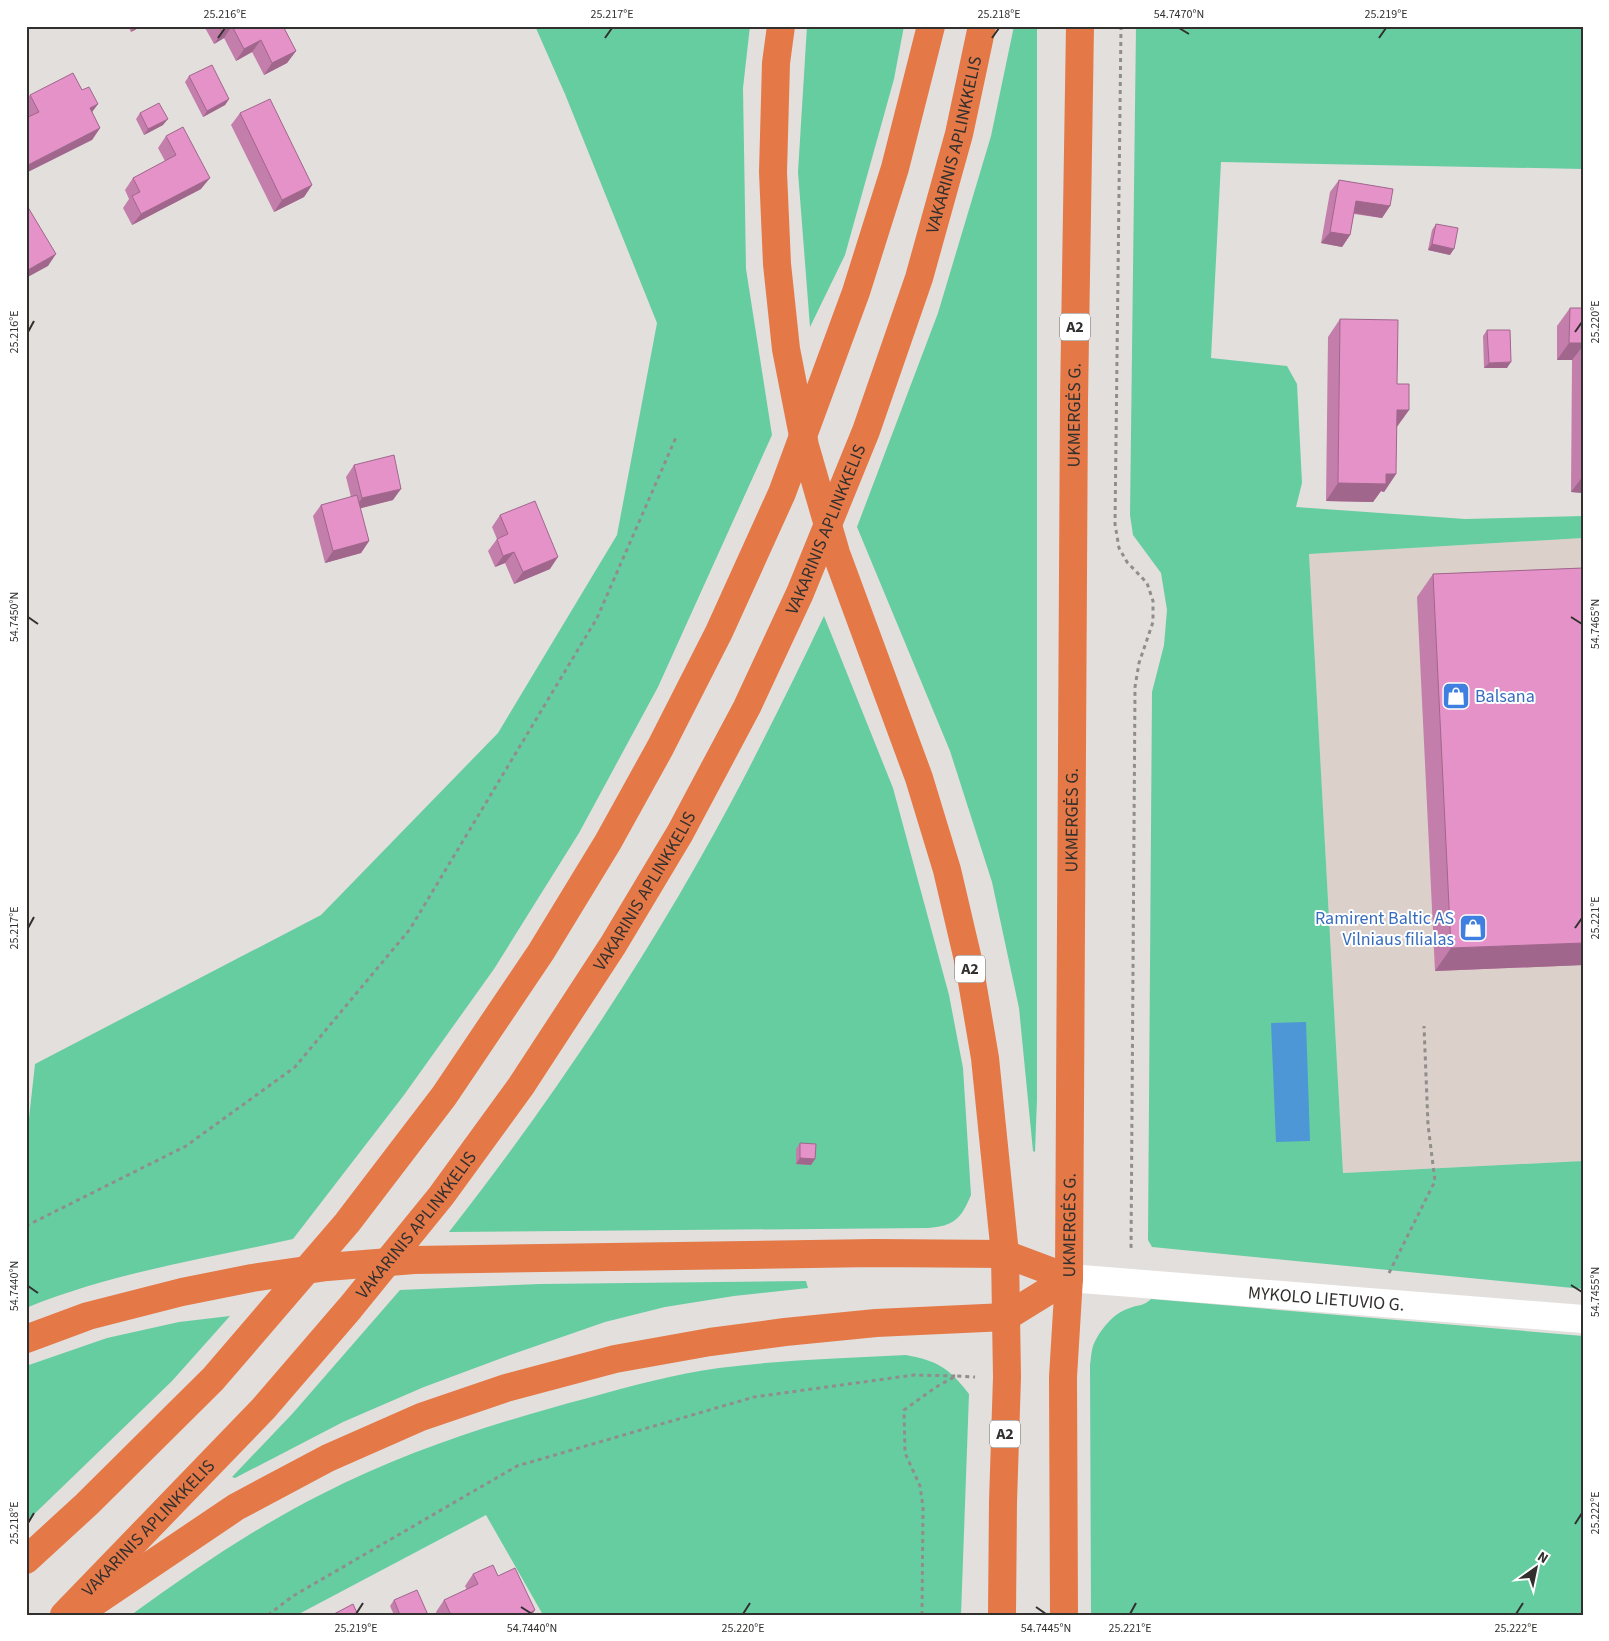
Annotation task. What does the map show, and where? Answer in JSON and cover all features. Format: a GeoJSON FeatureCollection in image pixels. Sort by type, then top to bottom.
{"type":"FeatureCollection","features":[{"type":"Feature","properties":{"kind":"highway","name":"A2"},"geometry":{"type":"LineString","coordinates":[[781,26],[776,63],[772,172],[776,264],[785,340],[805,446],[836,553],[919,778],[948,870],[969,964],[985,1058],[1005,1254],[1008,1377],[1003,1502],[1002,1615]]}},
{"type":"Feature","properties":{"kind":"highway"},"geometry":{"type":"LineString","coordinates":[[26,1560],[87,1504],[213,1379],[347,1223],[444,1096],[541,952],[608,842],[660,748],[714,640],[782,493],[856,292],[894,168],[931,26]]}},
{"type":"Feature","properties":{"kind":"highway","name":"VAKARINIS APLINKKELIS"},"geometry":{"type":"LineString","coordinates":[[64,1615],[262,1409],[350,1308],[440,1196],[521,1086],[613,945],[680,833],[747,707],[800,593],[866,431],[919,278],[959,134],[982,26]]}},
{"type":"Feature","properties":{"kind":"highway","name":"UKMERGĖS G."},"geometry":{"type":"LineString","coordinates":[[1064,1615],[1063,1377],[1069,1278],[1074,410],[1080,26]]}},
{"type":"Feature","properties":{"kind":"highway"},"geometry":{"type":"LineString","coordinates":[[26,1338],[88,1316],[182,1292],[252,1278],[327,1267],[414,1260],[875,1253],[1005,1254],[1069,1278]]}},
{"type":"Feature","properties":{"kind":"highway"},"geometry":{"type":"LineString","coordinates":[[76,1615],[236,1507],[320,1462],[421,1416],[506,1388],[615,1359],[719,1341],[876,1323],[1006,1317],[1069,1278]]}},
{"type":"Feature","properties":{"kind":"street","name":"MYKOLO LIETUVIO G."},"geometry":{"type":"LineString","coordinates":[[1069,1278],[1583,1320]]}},
{"type":"Feature","properties":{"kind":"path"},"geometry":{"type":"LineString","coordinates":[[1121,26],[1115,524],[1118,548],[1127,562],[1147,583],[1154,601],[1154,622],[1139,663],[1135,687],[1130,1283]]}},
{"type":"Feature","properties":{"kind":"path"},"geometry":{"type":"LineString","coordinates":[[26,1226],[186,1146],[295,1067],[410,929],[597,618],[677,435]]}},
{"type":"Feature","properties":{"kind":"path"},"geometry":{"type":"LineString","coordinates":[[1375,1303],[1435,1181],[1428,1125],[1424,1026]]}},
{"type":"Feature","properties":{"kind":"path"},"geometry":{"type":"LineString","coordinates":[[268,1615],[293,1596],[517,1466],[754,1397],[914,1376],[1008,1377]]}},
{"type":"Feature","properties":{"kind":"path"},"geometry":{"type":"LineString","coordinates":[[922,1615],[923,1507],[920,1486],[905,1453],[904,1410],[936,1387],[956,1376]]}},
{"type":"Feature","properties":{"kind":"shaded area"},"geometry":{"type":"Polygon","coordinates":[[[1583,538],[1583,1161],[1343,1173],[1309,554],[1583,538]]]}},
{"type":"Feature","properties":{"kind":"green space"},"geometry":{"type":"Polygon","coordinates":[[[535,26],[750,26],[743,88],[746,269],[772,435],[658,687],[579,833],[494,969],[404,1095],[293,1239],[124,1276],[91,1285],[26,1308],[26,1128],[28,1127],[35,1064],[321,915],[498,733],[617,535],[657,323],[565,94],[535,26]]]}},
{"type":"Feature","properties":{"kind":"green space"},"geometry":{"type":"Polygon","coordinates":[[[807,26],[904,26],[894,79],[845,255],[810,327],[798,172],[807,26]]]}},
{"type":"Feature","properties":{"kind":"green space"},"geometry":{"type":"Polygon","coordinates":[[[1014,26],[1037,26],[1037,1099],[1035,1152],[1033,1151],[1019,1008],[992,882],[950,751],[857,527],[938,313],[991,136],[1014,26]]]}},
{"type":"Feature","properties":{"kind":"green space"},"geometry":{"type":"Polygon","coordinates":[[[1136,26],[1583,26],[1583,169],[1221,162],[1211,358],[1287,366],[1297,384],[1302,483],[1296,507],[1465,519],[1583,516],[1583,538],[1309,554],[1343,1173],[1583,1161],[1583,1289],[1152,1247],[1148,1240],[1152,692],[1164,645],[1167,610],[1161,573],[1133,535],[1130,515],[1136,26]]]}},
{"type":"Feature","properties":{"kind":"green space"},"geometry":{"type":"Polygon","coordinates":[[[824,616],[893,788],[949,995],[963,1068],[971,1195],[964,1210],[956,1220],[950,1223],[928,1228],[449,1232],[491,1178],[570,1066],[681,892],[747,772],[824,616]]]}},
{"type":"Feature","properties":{"kind":"green space"},"geometry":{"type":"Polygon","coordinates":[[[806,1281],[808,1288],[734,1296],[665,1307],[605,1322],[424,1387],[343,1422],[235,1478],[232,1477],[293,1413],[400,1290],[540,1284],[806,1281]]]}},
{"type":"Feature","properties":{"kind":"green space"},"geometry":{"type":"Polygon","coordinates":[[[1151,1299],[1583,1336],[1583,1615],[1091,1615],[1090,1365],[1092,1351],[1099,1334],[1113,1318],[1124,1310],[1148,1302],[1151,1299]]]}},
{"type":"Feature","properties":{"kind":"green space"},"geometry":{"type":"Polygon","coordinates":[[[230,1316],[172,1381],[26,1522],[26,1366],[107,1338],[179,1322],[230,1316]]]}},
{"type":"Feature","properties":{"kind":"green space"},"geometry":{"type":"Polygon","coordinates":[[[906,1355],[927,1360],[942,1367],[969,1394],[961,1615],[543,1615],[486,1515],[297,1615],[131,1615],[224,1551],[297,1507],[386,1464],[452,1439],[554,1407],[670,1377],[742,1365],[906,1355]]]}},
{"type":"Feature","properties":{"kind":"water"},"geometry":{"type":"Polygon","coordinates":[[[1306,1022],[1310,1141],[1276,1142],[1271,1023],[1306,1022]]]}},
{"type":"Feature","properties":{"kind":"building"},"geometry":{"type":"Polygon","coordinates":[[[219,26],[232,26],[222,32],[219,26]]]}},
{"type":"Feature","properties":{"kind":"building"},"geometry":{"type":"Polygon","coordinates":[[[232,26],[283,26],[296,51],[272,63],[261,40],[244,49],[232,26]]]}},
{"type":"Feature","properties":{"kind":"building"},"geometry":{"type":"Polygon","coordinates":[[[212,65],[229,99],[207,111],[189,76],[212,65]]]}},
{"type":"Feature","properties":{"kind":"building"},"geometry":{"type":"Polygon","coordinates":[[[73,73],[82,90],[89,87],[98,104],[90,108],[100,128],[26,166],[26,118],[39,112],[30,95],[73,73]]]}},
{"type":"Feature","properties":{"kind":"building"},"geometry":{"type":"Polygon","coordinates":[[[270,99],[312,185],[282,200],[240,113],[270,99]]]}},
{"type":"Feature","properties":{"kind":"building"},"geometry":{"type":"Polygon","coordinates":[[[159,103],[168,119],[148,129],[140,113],[159,103]]]}},
{"type":"Feature","properties":{"kind":"building"},"geometry":{"type":"Polygon","coordinates":[[[183,127],[210,178],[141,214],[132,196],[140,192],[133,178],[176,155],[166,136],[183,127]]]}},
{"type":"Feature","properties":{"kind":"building"},"geometry":{"type":"Polygon","coordinates":[[[1339,180],[1393,189],[1390,206],[1356,201],[1350,235],[1330,232],[1339,180]]]}},
{"type":"Feature","properties":{"kind":"building"},"geometry":{"type":"Polygon","coordinates":[[[26,204],[56,254],[26,271],[26,204]]]}},
{"type":"Feature","properties":{"kind":"building"},"geometry":{"type":"Polygon","coordinates":[[[1436,224],[1458,228],[1454,249],[1432,244],[1436,224]]]}},
{"type":"Feature","properties":{"kind":"building"},"geometry":{"type":"Polygon","coordinates":[[[1570,308],[1583,308],[1583,343],[1569,343],[1570,308]]]}},
{"type":"Feature","properties":{"kind":"building"},"geometry":{"type":"Polygon","coordinates":[[[1340,319],[1398,320],[1397,384],[1409,384],[1409,410],[1397,410],[1396,474],[1386,474],[1386,484],[1338,483],[1340,319]]]}},
{"type":"Feature","properties":{"kind":"building"},"geometry":{"type":"Polygon","coordinates":[[[1487,330],[1510,330],[1511,362],[1489,363],[1487,330]]]}},
{"type":"Feature","properties":{"kind":"building"},"geometry":{"type":"Polygon","coordinates":[[[394,455],[401,489],[362,498],[354,465],[394,455]]]}},
{"type":"Feature","properties":{"kind":"building"},"geometry":{"type":"Polygon","coordinates":[[[357,495],[369,541],[333,551],[321,505],[357,495]]]}},
{"type":"Feature","properties":{"kind":"building"},"geometry":{"type":"Polygon","coordinates":[[[535,501],[558,557],[523,572],[514,552],[503,556],[497,539],[508,534],[500,515],[535,501]]]}},
{"type":"Feature","properties":{"kind":"building"},"geometry":{"type":"Polygon","coordinates":[[[1583,568],[1583,943],[1451,948],[1433,574],[1583,568]]]}},
{"type":"Feature","properties":{"kind":"building"},"geometry":{"type":"Polygon","coordinates":[[[800,1143],[816,1144],[815,1159],[800,1158],[800,1143]]]}},
{"type":"Feature","properties":{"kind":"building"},"geometry":{"type":"Polygon","coordinates":[[[493,1565],[498,1576],[515,1568],[535,1610],[526,1615],[451,1615],[444,1600],[478,1584],[473,1574],[493,1565]]]}},
{"type":"Feature","properties":{"kind":"building"},"geometry":{"type":"Polygon","coordinates":[[[417,1590],[428,1615],[400,1615],[394,1600],[417,1590]]]}},
{"type":"Feature","properties":{"kind":"building"},"geometry":{"type":"Polygon","coordinates":[[[353,1604],[358,1615],[332,1615],[353,1604]]]}},
{"type":"Feature","properties":{"kind":"place","name":"Balsana"},"geometry":{"type":"Point","coordinates":[1456,696]}},
{"type":"Feature","properties":{"kind":"place","name":"Ramirent Baltic AS Vilniaus filialas"},"geometry":{"type":"Point","coordinates":[1473,928]}}]}
